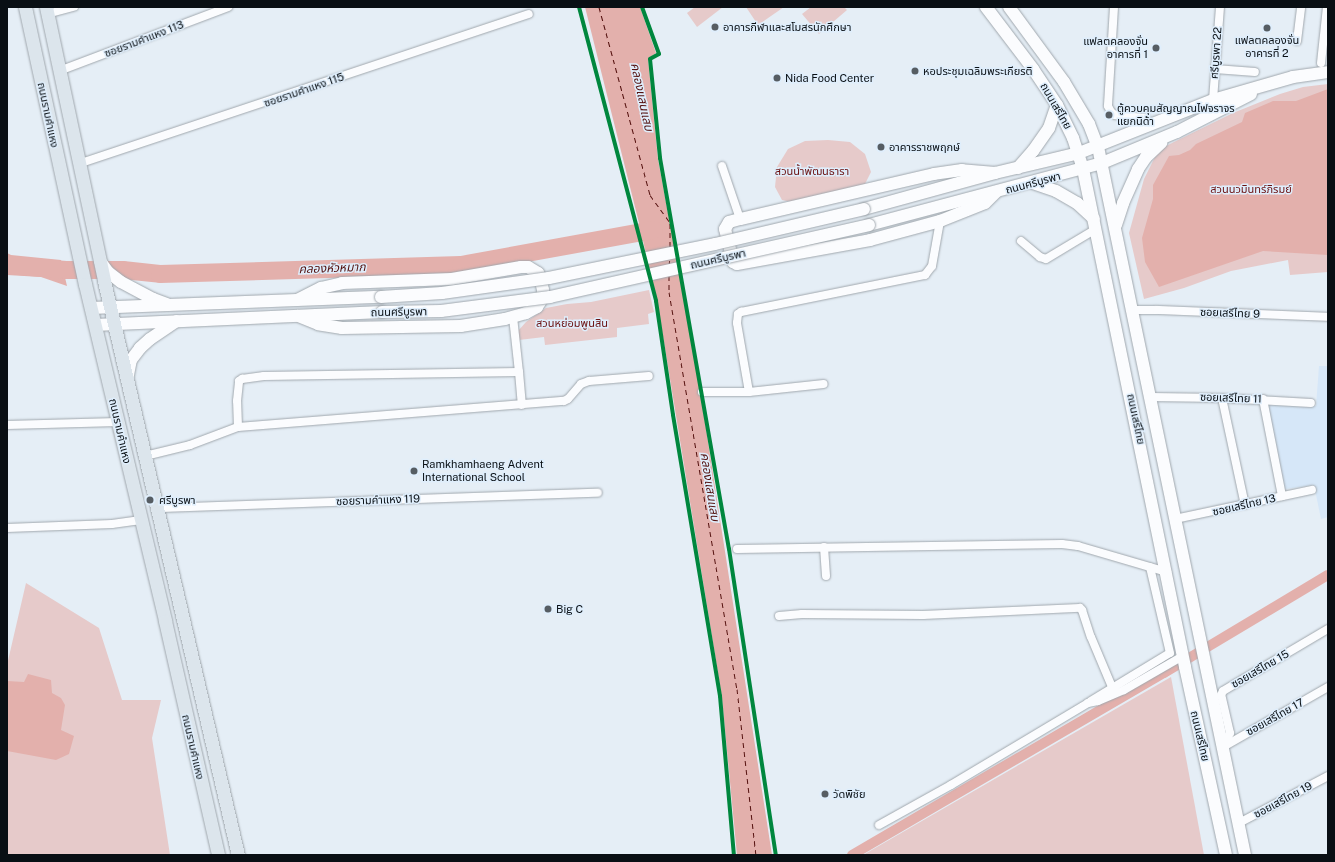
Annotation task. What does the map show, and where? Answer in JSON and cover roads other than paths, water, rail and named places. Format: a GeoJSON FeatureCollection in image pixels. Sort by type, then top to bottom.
{"type":"FeatureCollection","features":[{"type":"Feature","properties":{"kind":"main road","name":"ถนนรามคำแหง"},"geometry":{"type":"LineString","coordinates":[[25,7],[85,284],[218,855]]}},
{"type":"Feature","properties":{"kind":"main road","name":"ถนนรามคำแหง"},"geometry":{"type":"LineString","coordinates":[[47,11],[78,164],[104,281],[238,855]]}},
{"type":"Feature","properties":{"kind":"street"},"geometry":{"type":"LineString","coordinates":[[47,11],[74,7]]}},
{"type":"Feature","properties":{"kind":"street","name":"ซอยรามคำแหง 113"},"geometry":{"type":"LineString","coordinates":[[59,71],[228,7]]}},
{"type":"Feature","properties":{"kind":"street","name":"ถนนเสรีไทย"},"geometry":{"type":"LineString","coordinates":[[986,7],[1033,69],[1066,121],[1084,169],[1183,656],[1226,855]]}},
{"type":"Feature","properties":{"kind":"street","name":"ถนนเสรีไทย"},"geometry":{"type":"LineString","coordinates":[[1009,7],[1064,82],[1090,128],[1098,147],[1245,855]]}},
{"type":"Feature","properties":{"kind":"street"},"geometry":{"type":"LineString","coordinates":[[1114,7],[1108,106],[1115,115],[1146,118]]}},
{"type":"Feature","properties":{"kind":"street","name":"ศรีบูรพา 22"},"geometry":{"type":"LineString","coordinates":[[1213,100],[1220,7]]}},
{"type":"Feature","properties":{"kind":"street"},"geometry":{"type":"LineString","coordinates":[[1297,41],[1301,7]]}},
{"type":"Feature","properties":{"kind":"street"},"geometry":{"type":"LineString","coordinates":[[1325,68],[1327,7]]}},
{"type":"Feature","properties":{"kind":"street","name":"ซอยรามคำแหง 115"},"geometry":{"type":"LineString","coordinates":[[78,164],[529,14]]}},
{"type":"Feature","properties":{"kind":"street","name":"ถนนศรีบูรพา"},"geometry":{"type":"LineString","coordinates":[[91,308],[381,297],[442,293],[550,278],[715,244],[864,209],[995,173],[1079,153],[1098,147],[1185,110],[1213,100],[1325,68]]}},
{"type":"Feature","properties":{"kind":"street"},"geometry":{"type":"LineString","coordinates":[[1215,69],[1255,72]]}},
{"type":"Feature","properties":{"kind":"street","name":"ถนนศรีบูรพา"},"geometry":{"type":"LineString","coordinates":[[95,326],[178,320],[441,311],[550,297],[869,225],[1084,169],[1177,132],[1268,84]]}},
{"type":"Feature","properties":{"kind":"street"},"geometry":{"type":"LineString","coordinates":[[1018,168],[1033,151],[1049,128],[1056,105]]}},
{"type":"Feature","properties":{"kind":"street"},"geometry":{"type":"LineString","coordinates":[[1115,228],[1123,204],[1146,157],[1154,147],[1177,132]]}},
{"type":"Feature","properties":{"kind":"street"},"geometry":{"type":"LineString","coordinates":[[722,166],[740,219]]}},
{"type":"Feature","properties":{"kind":"street"},"geometry":{"type":"LineString","coordinates":[[995,173],[962,170],[934,174],[728,222],[725,229],[733,262],[737,264],[870,240],[940,221],[985,203],[996,192]]}},
{"type":"Feature","properties":{"kind":"street"},"geometry":{"type":"LineString","coordinates":[[1021,241],[1040,257],[1046,259],[1095,224],[1077,203],[1056,191],[1033,183]]}},
{"type":"Feature","properties":{"kind":"street"},"geometry":{"type":"LineString","coordinates":[[749,392],[737,323],[738,314],[741,312],[926,275],[932,266],[940,221]]}},
{"type":"Feature","properties":{"kind":"street"},"geometry":{"type":"LineString","coordinates":[[100,261],[108,272],[121,282],[136,291],[174,306]]}},
{"type":"Feature","properties":{"kind":"street"},"geometry":{"type":"LineString","coordinates":[[297,300],[322,288],[342,283],[452,279],[528,266],[534,269],[540,277],[543,295],[537,307],[531,311],[513,317],[461,326],[353,329],[329,326],[298,316]]}},
{"type":"Feature","properties":{"kind":"street","name":"ซอยเสรีไทย 9"},"geometry":{"type":"LineString","coordinates":[[1132,310],[1328,317]]}},
{"type":"Feature","properties":{"kind":"street"},"geometry":{"type":"LineString","coordinates":[[513,317],[522,405]]}},
{"type":"Feature","properties":{"kind":"street"},"geometry":{"type":"LineString","coordinates":[[127,380],[131,360],[140,348],[150,338],[178,320]]}},
{"type":"Feature","properties":{"kind":"street"},"geometry":{"type":"LineString","coordinates":[[238,427],[238,383],[242,379],[272,376],[519,372]]}},
{"type":"Feature","properties":{"kind":"street"},"geometry":{"type":"LineString","coordinates":[[145,456],[190,445],[238,427],[564,401],[568,399],[581,384],[589,381],[649,376]]}},
{"type":"Feature","properties":{"kind":"street"},"geometry":{"type":"LineString","coordinates":[[702,392],[749,392],[824,384]]}},
{"type":"Feature","properties":{"kind":"street","name":"ซอยเสรีไทย 11"},"geometry":{"type":"LineString","coordinates":[[1150,397],[1263,399],[1311,403]]}},
{"type":"Feature","properties":{"kind":"street"},"geometry":{"type":"LineString","coordinates":[[1222,398],[1245,505]]}},
{"type":"Feature","properties":{"kind":"street"},"geometry":{"type":"LineString","coordinates":[[1263,399],[1282,496]]}},
{"type":"Feature","properties":{"kind":"street"},"geometry":{"type":"LineString","coordinates":[[7,425],[118,422]]}},
{"type":"Feature","properties":{"kind":"street","name":"ซอยเสรีไทย 13"},"geometry":{"type":"LineString","coordinates":[[1175,519],[1312,490]]}},
{"type":"Feature","properties":{"kind":"street","name":"ซอยรามคำแหง 119"},"geometry":{"type":"LineString","coordinates":[[158,508],[598,493]]}},
{"type":"Feature","properties":{"kind":"street"},"geometry":{"type":"LineString","coordinates":[[7,528],[112,524],[141,520]]}},
{"type":"Feature","properties":{"kind":"street"},"geometry":{"type":"LineString","coordinates":[[737,549],[1062,544],[1078,546],[1167,572]]}},
{"type":"Feature","properties":{"kind":"street"},"geometry":{"type":"LineString","coordinates":[[824,548],[826,576]]}},
{"type":"Feature","properties":{"kind":"street"},"geometry":{"type":"LineString","coordinates":[[879,825],[951,785],[1112,687],[1135,676],[1170,653],[1150,567]]}},
{"type":"Feature","properties":{"kind":"street"},"geometry":{"type":"LineString","coordinates":[[779,616],[802,614],[923,615],[1080,608],[1112,687]]}},
{"type":"Feature","properties":{"kind":"street","name":"ซอยเสรีไทย 15"},"geometry":{"type":"LineString","coordinates":[[1222,747],[1230,733],[1221,695],[1223,691],[1328,629]]}},
{"type":"Feature","properties":{"kind":"street"},"geometry":{"type":"LineString","coordinates":[[1088,703],[1098,701],[1124,690],[1183,656]]}},
{"type":"Feature","properties":{"kind":"street","name":"ซอยเสรีไทย 17"},"geometry":{"type":"LineString","coordinates":[[1222,747],[1328,687]]}},
{"type":"Feature","properties":{"kind":"street","name":"ซอยเสรีไทย 19"},"geometry":{"type":"LineString","coordinates":[[1238,823],[1328,776]]}},
{"type":"Feature","properties":{"kind":"water","name":"คลองแสนแสบ"},"geometry":{"type":"Polygon","coordinates":[[[585,7],[640,7],[656,53],[648,59],[658,159],[698,377],[772,855],[737,855],[722,698],[664,342],[656,298],[639,223],[585,7]]]}},
{"type":"Feature","properties":{"kind":"water","name":"สวนนวมินทร์ภิรมย์"},"geometry":{"type":"Polygon","coordinates":[[[1328,89],[1328,255],[1263,251],[1159,287],[1145,262],[1142,238],[1153,199],[1153,185],[1169,156],[1179,155],[1190,150],[1196,144],[1242,122],[1245,113],[1273,101],[1296,101],[1328,89]]]}},
{"type":"Feature","properties":{"kind":"water"},"geometry":{"type":"Polygon","coordinates":[[[7,253],[11,255],[61,260],[67,286],[41,277],[7,275],[7,253]]]}},
{"type":"Feature","properties":{"kind":"water"},"geometry":{"type":"Polygon","coordinates":[[[28,674],[51,680],[52,693],[61,698],[65,705],[61,730],[74,736],[69,754],[56,760],[7,751],[7,681],[24,682],[28,674]]]}},
{"type":"Feature","properties":{"kind":"waterway","name":"คลองหัวหมาก"},"geometry":{"type":"LineString","coordinates":[[7,265],[66,270],[123,270],[160,274],[461,265],[654,230]]}},
{"type":"Feature","properties":{"kind":"waterway"},"geometry":{"type":"LineString","coordinates":[[852,855],[1164,673],[1328,575]]}},
{"type":"Feature","properties":{"kind":"place","name":"อาคารกีฬาและสโมสรนักศึกษา"},"geometry":{"type":"Point","coordinates":[715,27]}},
{"type":"Feature","properties":{"kind":"place","name":"แฟลตคลองจั่น อาคารที่ 2"},"geometry":{"type":"Point","coordinates":[1267,28]}},
{"type":"Feature","properties":{"kind":"place","name":"แฟลตคลองจั่น อาคารที่ 1"},"geometry":{"type":"Point","coordinates":[1156,48]}},
{"type":"Feature","properties":{"kind":"place","name":"หอประชุมเฉลิมพระเกียรติ"},"geometry":{"type":"Point","coordinates":[915,71]}},
{"type":"Feature","properties":{"kind":"place","name":"Nida Food Center"},"geometry":{"type":"Point","coordinates":[777,78]}},
{"type":"Feature","properties":{"kind":"place","name":"ตู้ควบคุมสัญญาณไฟจราจร แยกนิด้า"},"geometry":{"type":"Point","coordinates":[1109,115]}},
{"type":"Feature","properties":{"kind":"place","name":"อาคารราชพฤกษ์"},"geometry":{"type":"Point","coordinates":[881,147]}},
{"type":"Feature","properties":{"kind":"place","name":"Ramkhamhaeng Advent International School"},"geometry":{"type":"Point","coordinates":[414,471]}},
{"type":"Feature","properties":{"kind":"place","name":"ศรีบูรพา"},"geometry":{"type":"Point","coordinates":[150,500]}},
{"type":"Feature","properties":{"kind":"place","name":"Big C"},"geometry":{"type":"Point","coordinates":[548,609]}},
{"type":"Feature","properties":{"kind":"place","name":"วัดพิชัย"},"geometry":{"type":"Point","coordinates":[825,794]}},
{"type":"Feature","properties":{"kind":"park label","name":"สวนน้ำพัฒนธารา"},"geometry":{"type":"Point","coordinates":[812,171]}},
{"type":"Feature","properties":{"kind":"park label","name":"สวนหย่อมพูนสิน"},"geometry":{"type":"Point","coordinates":[572,323]}}]}
